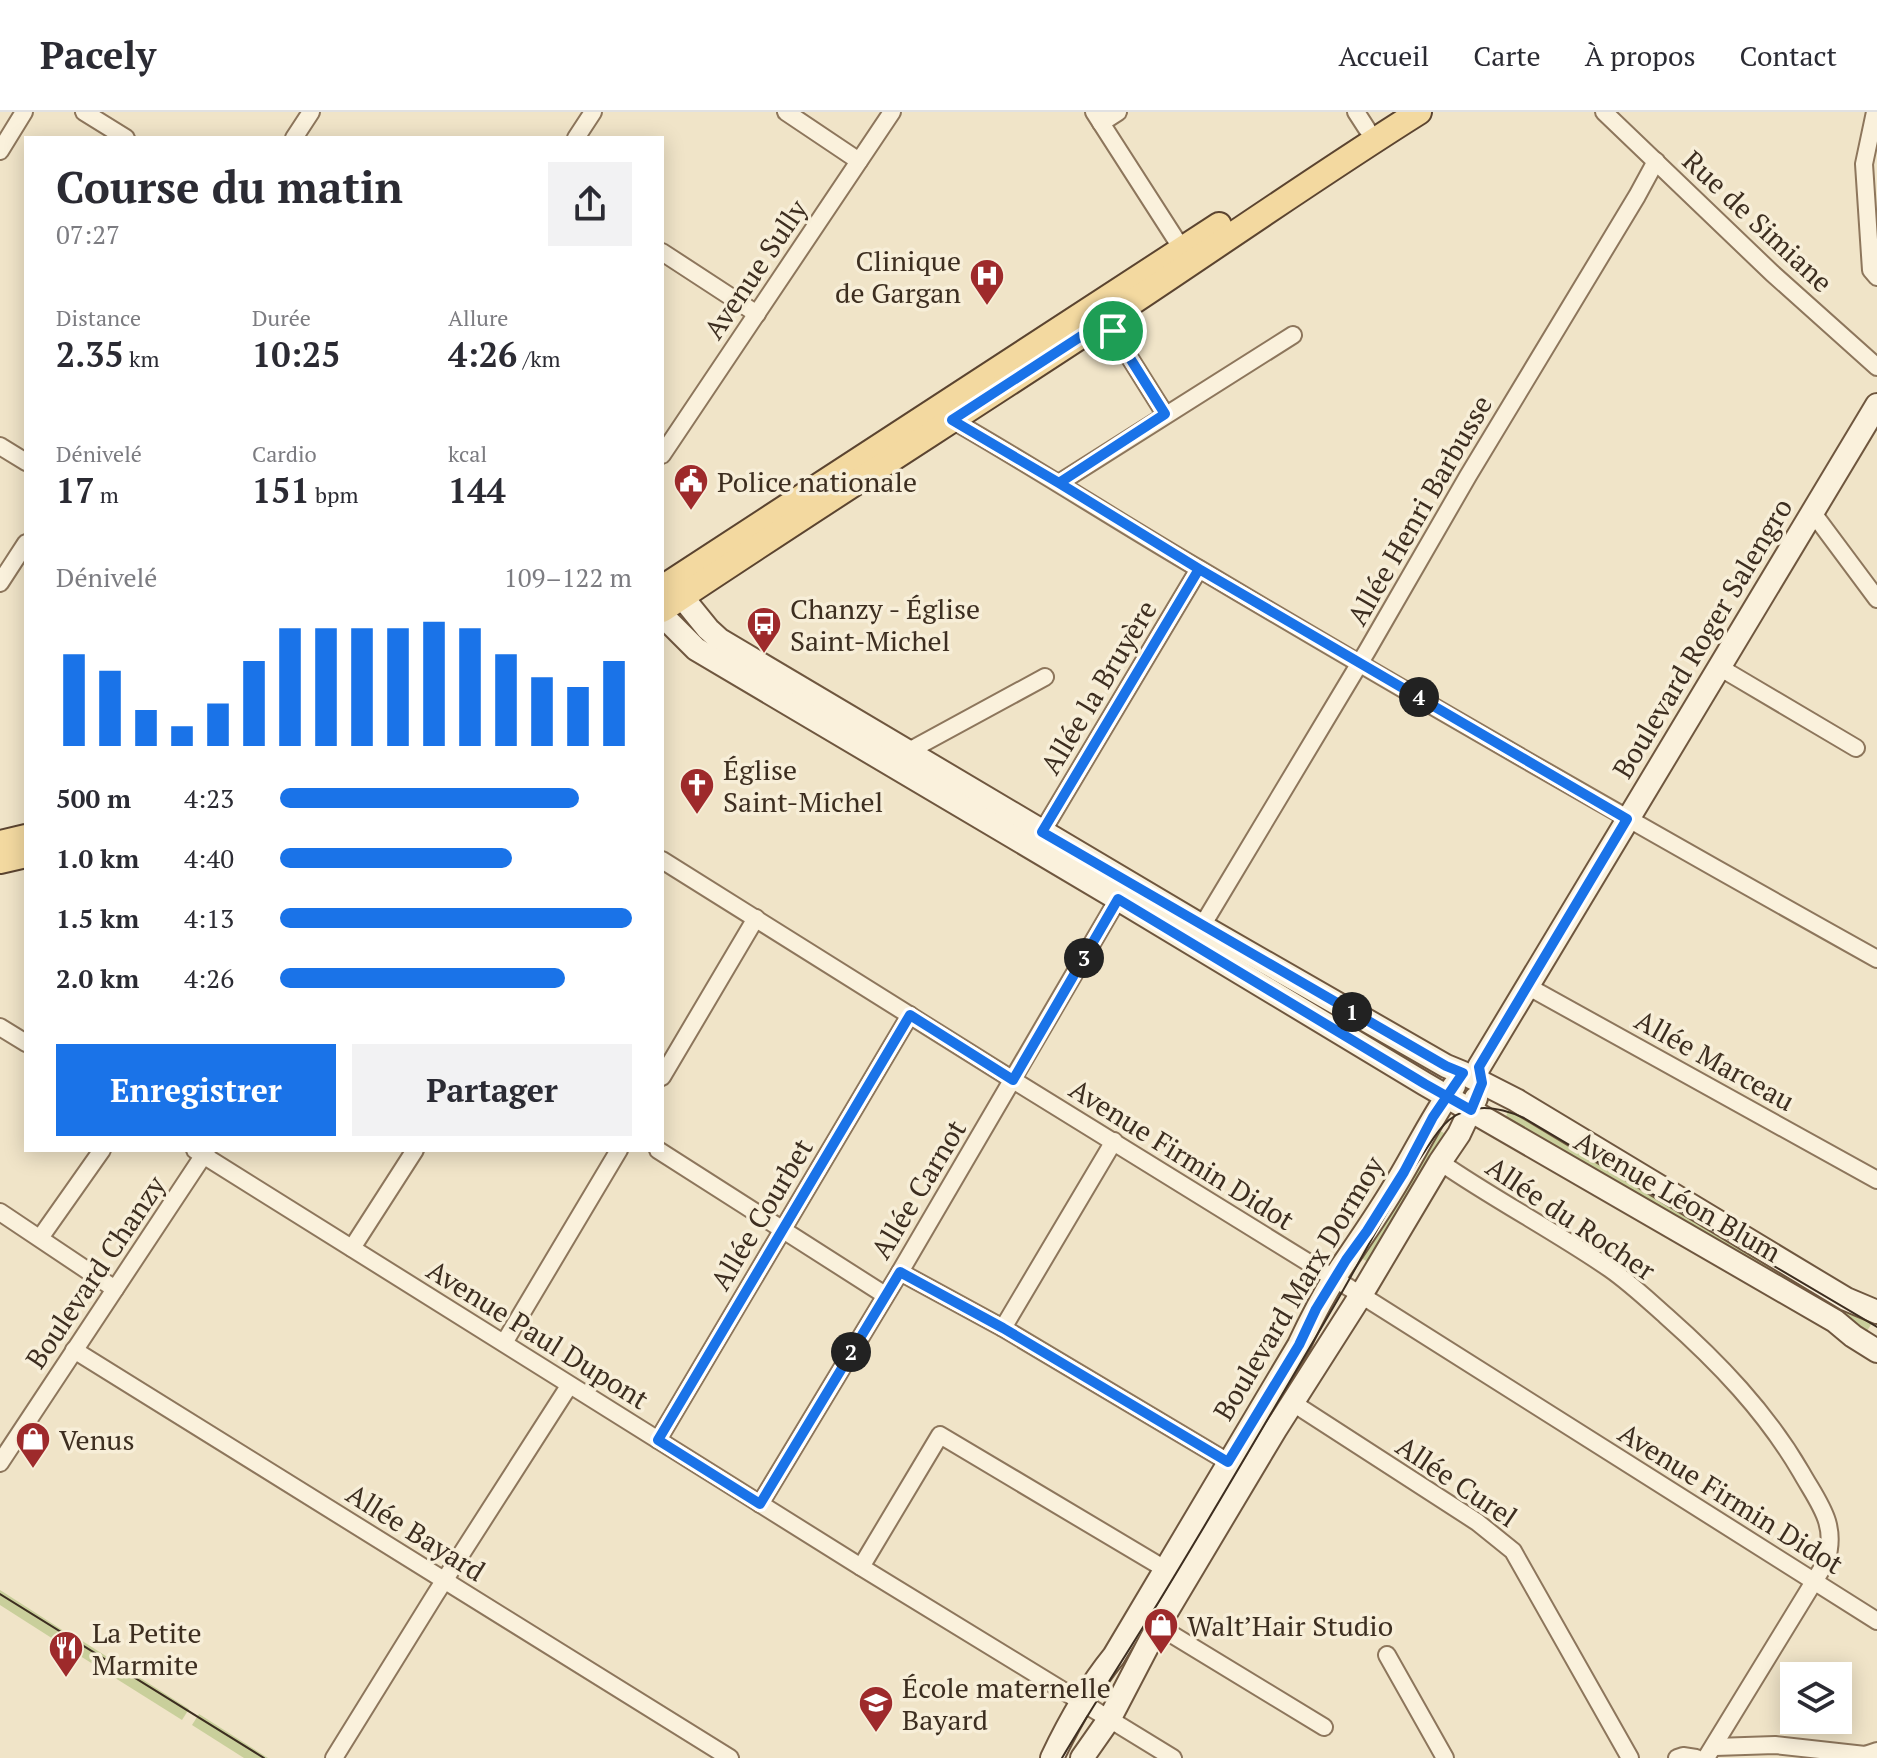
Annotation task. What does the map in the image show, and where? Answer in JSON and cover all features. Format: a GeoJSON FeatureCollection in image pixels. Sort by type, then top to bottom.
{"type":"FeatureCollection","features":[{"type":"Feature","properties":{"kind":"main road"},"geometry":{"type":"LineString","coordinates":[[666,600],[1182,249],[1361,120],[1392,112]]}},
{"type":"Feature","properties":{"kind":"main road"},"geometry":{"type":"LineString","coordinates":[[666,600],[766,540],[952,420],[1419,112]]}},
{"type":"Feature","properties":{"kind":"main road","name":"Boulevard Roger Salengro"},"geometry":{"type":"LineString","coordinates":[[1475,1074],[1877,405]]}},
{"type":"Feature","properties":{"kind":"main road","name":"Avenue Léon Blum"},"geometry":{"type":"LineString","coordinates":[[666,600],[720,640],[1042,832],[1446,1066],[1475,1074],[1846,1299],[1877,1312]]}},
{"type":"Feature","properties":{"kind":"main road","name":"Avenue Léon Blum"},"geometry":{"type":"LineString","coordinates":[[666,600],[696,649],[1471,1110],[1835,1321],[1877,1351]]}},
{"type":"Feature","properties":{"kind":"main road"},"geometry":{"type":"LineString","coordinates":[[0,843],[24,837]]}},
{"type":"Feature","properties":{"kind":"main road"},"geometry":{"type":"LineString","coordinates":[[0,861],[24,855]]}},
{"type":"Feature","properties":{"kind":"main road","name":"Boulevard Marx Dormoy"},"geometry":{"type":"LineString","coordinates":[[1052,1758],[1082,1701],[1114,1656],[1299,1345],[1316,1309],[1404,1172],[1433,1117],[1447,1095],[1475,1074]]}},
{"type":"Feature","properties":{"kind":"main road","name":"Boulevard Marx Dormoy"},"geometry":{"type":"LineString","coordinates":[[1082,1758],[1110,1718],[1158,1626],[1459,1134],[1471,1110],[1475,1074]]}},
{"type":"Feature","properties":{"kind":"street"},"geometry":{"type":"LineString","coordinates":[[0,151],[24,112]]}},
{"type":"Feature","properties":{"kind":"street"},"geometry":{"type":"LineString","coordinates":[[84,112],[123,136]]}},
{"type":"Feature","properties":{"kind":"street"},"geometry":{"type":"LineString","coordinates":[[295,136],[311,112]]}},
{"type":"Feature","properties":{"kind":"street"},"geometry":{"type":"LineString","coordinates":[[577,136],[593,112]]}},
{"type":"Feature","properties":{"kind":"street"},"geometry":{"type":"LineString","coordinates":[[786,112],[859,161]]}},
{"type":"Feature","properties":{"kind":"street","name":"Avenue Sully"},"geometry":{"type":"LineString","coordinates":[[664,452],[892,112]]}},
{"type":"Feature","properties":{"kind":"street"},"geometry":{"type":"LineString","coordinates":[[1118,112],[1097,118],[1182,249]]}},
{"type":"Feature","properties":{"kind":"street","name":"Rue de Simiane"},"geometry":{"type":"LineString","coordinates":[[1604,112],[1772,273],[1877,367]]}},
{"type":"Feature","properties":{"kind":"street"},"geometry":{"type":"LineString","coordinates":[[1875,112],[1864,164],[1871,270],[1877,277]]}},
{"type":"Feature","properties":{"kind":"street","name":"Allée Henri Barbusse"},"geometry":{"type":"LineString","coordinates":[[1202,926],[1656,161]]}},
{"type":"Feature","properties":{"kind":"street"},"geometry":{"type":"LineString","coordinates":[[664,253],[757,314]]}},
{"type":"Feature","properties":{"kind":"street"},"geometry":{"type":"LineString","coordinates":[[1106,320],[1165,414]]}},
{"type":"Feature","properties":{"kind":"street"},"geometry":{"type":"LineString","coordinates":[[1059,483],[1293,335]]}},
{"type":"Feature","properties":{"kind":"street"},"geometry":{"type":"LineString","coordinates":[[952,420],[1199,569],[1627,819],[1877,959]]}},
{"type":"Feature","properties":{"kind":"street"},"geometry":{"type":"LineString","coordinates":[[0,446],[24,461]]}},
{"type":"Feature","properties":{"kind":"street"},"geometry":{"type":"LineString","coordinates":[[1813,513],[1877,599]]}},
{"type":"Feature","properties":{"kind":"street"},"geometry":{"type":"LineString","coordinates":[[0,583],[24,546]]}},
{"type":"Feature","properties":{"kind":"street","name":"Allée la Bruyère"},"geometry":{"type":"LineString","coordinates":[[1042,832],[1199,569]]}},
{"type":"Feature","properties":{"kind":"street"},"geometry":{"type":"LineString","coordinates":[[1719,667],[1856,748]]}},
{"type":"Feature","properties":{"kind":"street"},"geometry":{"type":"LineString","coordinates":[[907,752],[1045,677]]}},
{"type":"Feature","properties":{"kind":"street","name":"Avenue Firmin Didot"},"geometry":{"type":"LineString","coordinates":[[664,861],[1877,1621]]}},
{"type":"Feature","properties":{"kind":"street","name":"Allée Carnot"},"geometry":{"type":"LineString","coordinates":[[760,1504],[1118,899]]}},
{"type":"Feature","properties":{"kind":"street"},"geometry":{"type":"LineString","coordinates":[[664,1074],[756,918]]}},
{"type":"Feature","properties":{"kind":"street","name":"Allée Marceau"},"geometry":{"type":"LineString","coordinates":[[1527,986],[1877,1180]]}},
{"type":"Feature","properties":{"kind":"street","name":"Allée Courbet"},"geometry":{"type":"LineString","coordinates":[[658,1440],[910,1015]]}},
{"type":"Feature","properties":{"kind":"street"},"geometry":{"type":"LineString","coordinates":[[0,1027],[24,1042]]}},
{"type":"Feature","properties":{"kind":"street"},"geometry":{"type":"LineString","coordinates":[[1003,1328],[1114,1141]]}},
{"type":"Feature","properties":{"kind":"street"},"geometry":{"type":"LineString","coordinates":[[40,1238],[101,1152]]}},
{"type":"Feature","properties":{"kind":"street","name":"Avenue Paul Dupont"},"geometry":{"type":"LineString","coordinates":[[202,1152],[569,1386],[1173,1758]]}},
{"type":"Feature","properties":{"kind":"street","name":"Boulevard Chanzy"},"geometry":{"type":"LineString","coordinates":[[0,1463],[202,1152]]}},
{"type":"Feature","properties":{"kind":"street"},"geometry":{"type":"LineString","coordinates":[[352,1248],[414,1152]]}},
{"type":"Feature","properties":{"kind":"street"},"geometry":{"type":"LineString","coordinates":[[504,1343],[618,1152]]}},
{"type":"Feature","properties":{"kind":"street"},"geometry":{"type":"LineString","coordinates":[[661,1152],[885,1295]]}},
{"type":"Feature","properties":{"kind":"street","name":"Allée du Rocher"},"geometry":{"type":"LineString","coordinates":[[1440,1162],[1611,1270],[1684,1332],[1748,1398],[1788,1449],[1823,1510],[1831,1532],[1826,1562],[1710,1752]]}},
{"type":"Feature","properties":{"kind":"street"},"geometry":{"type":"LineString","coordinates":[[0,1212],[115,1289]]}},
{"type":"Feature","properties":{"kind":"street"},"geometry":{"type":"LineString","coordinates":[[900,1272],[1003,1328],[1228,1462]]}},
{"type":"Feature","properties":{"kind":"street","name":"Allée Bayard"},"geometry":{"type":"LineString","coordinates":[[74,1350],[730,1758]]}},
{"type":"Feature","properties":{"kind":"street"},"geometry":{"type":"LineString","coordinates":[[334,1758],[569,1386]]}},
{"type":"Feature","properties":{"kind":"street","name":"Allée Curel"},"geometry":{"type":"LineString","coordinates":[[1293,1403],[1477,1522],[1513,1551],[1630,1758]]}},
{"type":"Feature","properties":{"kind":"street"},"geometry":{"type":"LineString","coordinates":[[861,1567],[940,1435],[1165,1569]]}},
{"type":"Feature","properties":{"kind":"street"},"geometry":{"type":"LineString","coordinates":[[1158,1626],[1324,1727]]}},
{"type":"Feature","properties":{"kind":"street"},"geometry":{"type":"LineString","coordinates":[[1387,1655],[1445,1758]]}},
{"type":"Feature","properties":{"kind":"street"},"geometry":{"type":"LineString","coordinates":[[1710,1752],[1775,1745],[1865,1755],[1877,1751]]}},
{"type":"Feature","properties":{"kind":"street"},"geometry":{"type":"LineString","coordinates":[[1677,1758],[1696,1758]]}},
{"type":"Feature","properties":{"kind":"green space"},"geometry":{"type":"Polygon","coordinates":[[[1510,1104],[1875,1318],[1864,1336],[1504,1123],[1510,1104]]]}},
{"type":"Feature","properties":{"kind":"green space"},"geometry":{"type":"Polygon","coordinates":[[[1433,1127],[1451,1137],[1374,1265],[1355,1255],[1433,1127]]]}},
{"type":"Feature","properties":{"kind":"green space"},"geometry":{"type":"Polygon","coordinates":[[[0,1590],[67,1633],[61,1644],[0,1605],[0,1590]]]}},
{"type":"Feature","properties":{"kind":"green space"},"geometry":{"type":"Polygon","coordinates":[[[76,1637],[189,1709],[182,1720],[69,1649],[76,1637]]]}},
{"type":"Feature","properties":{"kind":"green space"},"geometry":{"type":"Polygon","coordinates":[[[199,1714],[268,1758],[244,1758],[192,1725],[199,1714]]]}},
{"type":"Feature","properties":{"kind":"tram line"},"geometry":{"type":"LineString","coordinates":[[1062,1758],[1225,1492],[1399,1191],[1438,1132],[1458,1114],[1486,1108],[1524,1118],[1877,1327]]}},
{"type":"Feature","properties":{"kind":"tram line"},"geometry":{"type":"LineString","coordinates":[[0,1594],[264,1758]]}},
{"type":"Feature","properties":{"kind":"place","name":"Clinique de Gargan"},"geometry":{"type":"Point","coordinates":[987,307]}},
{"type":"Feature","properties":{"kind":"place","name":"Police nationale"},"geometry":{"type":"Point","coordinates":[691,512]}},
{"type":"Feature","properties":{"kind":"place","name":"Chanzy - Église Saint-Michel"},"geometry":{"type":"Point","coordinates":[764,655]}},
{"type":"Feature","properties":{"kind":"place","name":"Église Saint-Michel"},"geometry":{"type":"Point","coordinates":[697,816]}},
{"type":"Feature","properties":{"kind":"place","name":"Venus"},"geometry":{"type":"Point","coordinates":[33,1470]}},
{"type":"Feature","properties":{"kind":"place","name":"Walt’Hair Studio"},"geometry":{"type":"Point","coordinates":[1161,1656]}},
{"type":"Feature","properties":{"kind":"place","name":"La Petite Marmite"},"geometry":{"type":"Point","coordinates":[66,1679]}},
{"type":"Feature","properties":{"kind":"place","name":"École maternelle Bayard"},"geometry":{"type":"Point","coordinates":[876,1734]}},
{"type":"Feature","properties":{"kind":"route"},"geometry":{"type":"LineString","coordinates":[[1113,331],[1106,320],[952,420],[1199,569],[1627,819],[1479,1067],[1482,1083],[1471,1110],[1447,1095],[1425,1084],[1118,899],[1013,1080],[910,1015],[658,1440],[760,1504],[900,1272],[1003,1328],[1228,1462],[1299,1345],[1316,1309],[1404,1172],[1433,1117],[1447,1095],[1463,1073],[1042,832],[1199,569],[1059,483],[1165,414],[1113,331]]}}]}
